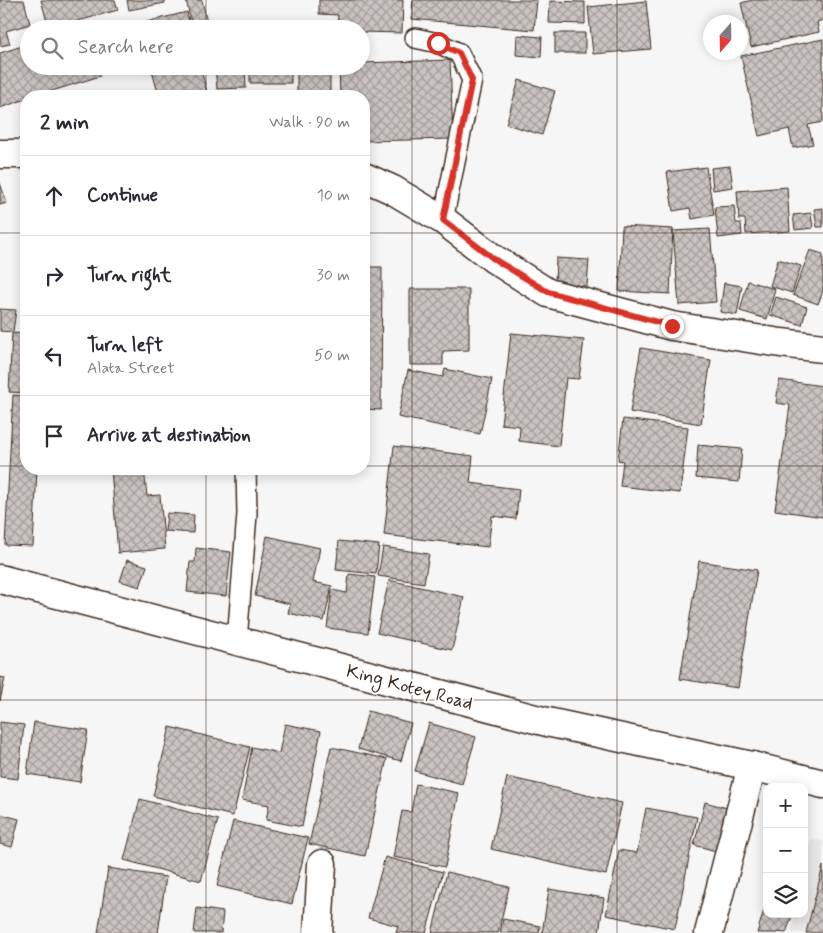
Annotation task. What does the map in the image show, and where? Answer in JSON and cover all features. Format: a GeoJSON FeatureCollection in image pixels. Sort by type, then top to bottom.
{"type":"FeatureCollection","features":[{"type":"Feature","properties":{"kind":"street"},"geometry":{"type":"LineString","coordinates":[[0,154],[20,154]]}},
{"type":"Feature","properties":{"kind":"street"},"geometry":{"type":"LineString","coordinates":[[370,180],[392,190],[443,220],[494,259],[548,292],[672,326],[782,344],[823,348]]}},
{"type":"Feature","properties":{"kind":"street","name":"King Kotey Road"},"geometry":{"type":"LineString","coordinates":[[0,579],[547,722],[752,766],[823,784]]}},
{"type":"Feature","properties":{"kind":"street"},"geometry":{"type":"LineString","coordinates":[[709,933],[752,766]]}},
{"type":"Feature","properties":{"kind":"street"},"geometry":{"type":"LineString","coordinates":[[318,933],[322,864]]}},
{"type":"Feature","properties":{"kind":"lane"},"geometry":{"type":"LineString","coordinates":[[414,38],[438,43],[459,53],[472,80],[443,220]]}},
{"type":"Feature","properties":{"kind":"lane"},"geometry":{"type":"LineString","coordinates":[[237,641],[247,514],[246,475]]}},
{"type":"Feature","properties":{"kind":"shaded area"},"geometry":{"type":"Polygon","coordinates":[[[812,838],[823,841],[823,933],[791,933],[794,918],[808,918],[808,854],[812,838]]]}},
{"type":"Feature","properties":{"kind":"building"},"geometry":{"type":"Polygon","coordinates":[[[0,0],[24,0],[29,20],[20,20],[20,27],[6,31],[10,44],[0,46],[0,0]]]}},
{"type":"Feature","properties":{"kind":"building"},"geometry":{"type":"Polygon","coordinates":[[[41,0],[115,0],[118,10],[82,20],[47,20],[41,0]]]}},
{"type":"Feature","properties":{"kind":"building"},"geometry":{"type":"Polygon","coordinates":[[[127,0],[165,0],[165,3],[129,10],[127,0]]]}},
{"type":"Feature","properties":{"kind":"building"},"geometry":{"type":"Polygon","coordinates":[[[186,0],[202,0],[206,20],[191,20],[186,0]]]}},
{"type":"Feature","properties":{"kind":"building"},"geometry":{"type":"Polygon","coordinates":[[[319,0],[403,0],[402,33],[370,32],[370,20],[338,20],[338,15],[319,14],[319,0]]]}},
{"type":"Feature","properties":{"kind":"building"},"geometry":{"type":"Polygon","coordinates":[[[413,0],[537,0],[534,30],[411,19],[413,0]]]}},
{"type":"Feature","properties":{"kind":"building"},"geometry":{"type":"Polygon","coordinates":[[[752,0],[822,0],[823,20],[817,22],[819,32],[751,47],[748,34],[748,15],[744,15],[741,3],[752,0]]]}},
{"type":"Feature","properties":{"kind":"building"},"geometry":{"type":"Polygon","coordinates":[[[550,1],[585,2],[585,24],[549,23],[550,1]]]}},
{"type":"Feature","properties":{"kind":"building"},"geometry":{"type":"Polygon","coordinates":[[[646,1],[651,49],[593,54],[588,7],[646,1]]]}},
{"type":"Feature","properties":{"kind":"building"},"geometry":{"type":"Polygon","coordinates":[[[187,12],[189,20],[154,20],[187,12]]]}},
{"type":"Feature","properties":{"kind":"building"},"geometry":{"type":"Polygon","coordinates":[[[555,33],[585,33],[585,53],[555,53],[555,33]]]}},
{"type":"Feature","properties":{"kind":"building"},"geometry":{"type":"Polygon","coordinates":[[[517,35],[542,37],[541,57],[516,55],[517,35]]]}},
{"type":"Feature","properties":{"kind":"building"},"geometry":{"type":"Polygon","coordinates":[[[823,39],[823,122],[808,125],[813,144],[793,148],[789,129],[759,136],[742,60],[748,60],[748,55],[823,39]]]}},
{"type":"Feature","properties":{"kind":"building"},"geometry":{"type":"Polygon","coordinates":[[[20,47],[20,75],[100,76],[55,90],[20,90],[20,101],[0,108],[0,53],[20,47]]]}},
{"type":"Feature","properties":{"kind":"building"},"geometry":{"type":"Polygon","coordinates":[[[450,60],[453,139],[370,141],[370,90],[340,90],[339,75],[370,75],[370,63],[450,60]]]}},
{"type":"Feature","properties":{"kind":"building"},"geometry":{"type":"Polygon","coordinates":[[[153,75],[202,75],[206,90],[157,90],[153,75]]]}},
{"type":"Feature","properties":{"kind":"building"},"geometry":{"type":"Polygon","coordinates":[[[216,75],[245,75],[246,88],[217,89],[216,75]]]}},
{"type":"Feature","properties":{"kind":"building"},"geometry":{"type":"Polygon","coordinates":[[[250,75],[291,75],[291,83],[250,83],[250,75]]]}},
{"type":"Feature","properties":{"kind":"building"},"geometry":{"type":"Polygon","coordinates":[[[297,75],[330,75],[330,90],[297,90],[297,75]]]}},
{"type":"Feature","properties":{"kind":"building"},"geometry":{"type":"Polygon","coordinates":[[[519,80],[555,91],[542,135],[506,124],[519,80]]]}},
{"type":"Feature","properties":{"kind":"building"},"geometry":{"type":"Polygon","coordinates":[[[730,166],[733,187],[713,190],[711,168],[730,166]]]}},
{"type":"Feature","properties":{"kind":"building"},"geometry":{"type":"Polygon","coordinates":[[[706,167],[714,215],[692,219],[690,208],[673,211],[667,172],[706,167]]]}},
{"type":"Feature","properties":{"kind":"building"},"geometry":{"type":"Polygon","coordinates":[[[0,183],[7,203],[0,205],[0,183]]]}},
{"type":"Feature","properties":{"kind":"building"},"geometry":{"type":"Polygon","coordinates":[[[787,187],[790,231],[746,234],[745,219],[739,219],[737,191],[787,187]]]}},
{"type":"Feature","properties":{"kind":"building"},"geometry":{"type":"Polygon","coordinates":[[[734,206],[736,223],[741,223],[742,235],[718,238],[715,207],[734,206]]]}},
{"type":"Feature","properties":{"kind":"building"},"geometry":{"type":"Polygon","coordinates":[[[823,208],[823,227],[817,227],[814,209],[823,208]]]}},
{"type":"Feature","properties":{"kind":"building"},"geometry":{"type":"Polygon","coordinates":[[[811,213],[813,228],[795,230],[793,215],[811,213]]]}},
{"type":"Feature","properties":{"kind":"building"},"geometry":{"type":"Polygon","coordinates":[[[622,226],[673,229],[670,294],[619,291],[622,226]]]}},
{"type":"Feature","properties":{"kind":"building"},"geometry":{"type":"Polygon","coordinates":[[[710,229],[716,302],[679,305],[673,231],[710,229]]]}},
{"type":"Feature","properties":{"kind":"building"},"geometry":{"type":"Polygon","coordinates":[[[810,250],[823,254],[823,291],[818,304],[793,295],[810,250]]]}},
{"type":"Feature","properties":{"kind":"building"},"geometry":{"type":"Polygon","coordinates":[[[556,258],[589,260],[587,286],[555,284],[556,258]]]}},
{"type":"Feature","properties":{"kind":"building"},"geometry":{"type":"Polygon","coordinates":[[[778,259],[801,266],[792,293],[770,286],[778,259]]]}},
{"type":"Feature","properties":{"kind":"building"},"geometry":{"type":"Polygon","coordinates":[[[370,267],[382,267],[381,410],[370,409],[370,267]]]}},
{"type":"Feature","properties":{"kind":"building"},"geometry":{"type":"Polygon","coordinates":[[[748,281],[775,289],[767,319],[740,311],[748,281]]]}},
{"type":"Feature","properties":{"kind":"building"},"geometry":{"type":"Polygon","coordinates":[[[724,283],[742,286],[737,315],[720,312],[724,283]]]}},
{"type":"Feature","properties":{"kind":"building"},"geometry":{"type":"Polygon","coordinates":[[[410,289],[469,289],[469,350],[443,351],[443,365],[410,365],[410,289]]]}},
{"type":"Feature","properties":{"kind":"building"},"geometry":{"type":"Polygon","coordinates":[[[776,297],[807,307],[802,325],[770,315],[776,297]]]}},
{"type":"Feature","properties":{"kind":"building"},"geometry":{"type":"Polygon","coordinates":[[[0,309],[16,310],[13,332],[0,331],[0,309]]]}},
{"type":"Feature","properties":{"kind":"building"},"geometry":{"type":"Polygon","coordinates":[[[12,333],[20,334],[20,393],[9,392],[12,333]]]}},
{"type":"Feature","properties":{"kind":"building"},"geometry":{"type":"Polygon","coordinates":[[[511,333],[584,340],[579,379],[566,378],[559,446],[519,441],[520,426],[501,424],[511,333]]]}},
{"type":"Feature","properties":{"kind":"building"},"geometry":{"type":"Polygon","coordinates":[[[641,348],[711,360],[701,424],[630,412],[641,348]]]}},
{"type":"Feature","properties":{"kind":"building"},"geometry":{"type":"Polygon","coordinates":[[[445,369],[492,379],[480,434],[398,417],[408,370],[443,377],[445,369]]]}},
{"type":"Feature","properties":{"kind":"building"},"geometry":{"type":"Polygon","coordinates":[[[779,380],[823,386],[823,517],[775,510],[790,405],[776,403],[779,380]]]}},
{"type":"Feature","properties":{"kind":"building"},"geometry":{"type":"Polygon","coordinates":[[[13,395],[20,396],[20,475],[37,475],[33,546],[5,545],[13,395]]]}},
{"type":"Feature","properties":{"kind":"building"},"geometry":{"type":"Polygon","coordinates":[[[623,419],[688,427],[680,493],[620,486],[623,461],[618,460],[623,419]]]}},
{"type":"Feature","properties":{"kind":"building"},"geometry":{"type":"Polygon","coordinates":[[[698,445],[742,449],[739,482],[696,478],[698,445]]]}},
{"type":"Feature","properties":{"kind":"building"},"geometry":{"type":"Polygon","coordinates":[[[394,446],[473,456],[470,483],[519,489],[516,519],[492,516],[488,547],[384,535],[394,446]]]}},
{"type":"Feature","properties":{"kind":"building"},"geometry":{"type":"Polygon","coordinates":[[[112,475],[145,475],[147,496],[160,495],[165,549],[118,553],[112,475]]]}},
{"type":"Feature","properties":{"kind":"building"},"geometry":{"type":"Polygon","coordinates":[[[167,513],[194,515],[193,533],[165,531],[167,513]]]}},
{"type":"Feature","properties":{"kind":"building"},"geometry":{"type":"Polygon","coordinates":[[[267,536],[320,548],[313,582],[332,586],[324,621],[288,613],[290,604],[255,596],[267,536]]]}},
{"type":"Feature","properties":{"kind":"building"},"geometry":{"type":"Polygon","coordinates":[[[339,541],[379,545],[376,574],[336,570],[339,541]]]}},
{"type":"Feature","properties":{"kind":"building"},"geometry":{"type":"Polygon","coordinates":[[[383,547],[429,554],[424,583],[378,576],[383,547]]]}},
{"type":"Feature","properties":{"kind":"building"},"geometry":{"type":"Polygon","coordinates":[[[196,548],[231,552],[226,596],[187,592],[190,562],[195,562],[196,548]]]}},
{"type":"Feature","properties":{"kind":"building"},"geometry":{"type":"Polygon","coordinates":[[[127,560],[147,566],[140,587],[120,581],[127,560]]]}},
{"type":"Feature","properties":{"kind":"building"},"geometry":{"type":"Polygon","coordinates":[[[699,561],[757,570],[738,688],[680,679],[699,561]]]}},
{"type":"Feature","properties":{"kind":"building"},"geometry":{"type":"Polygon","coordinates":[[[349,574],[375,577],[368,633],[327,628],[332,590],[347,593],[349,574]]]}},
{"type":"Feature","properties":{"kind":"building"},"geometry":{"type":"Polygon","coordinates":[[[389,580],[464,597],[452,650],[377,633],[389,580]]]}},
{"type":"Feature","properties":{"kind":"building"},"geometry":{"type":"Polygon","coordinates":[[[0,677],[5,678],[0,701],[0,677]]]}},
{"type":"Feature","properties":{"kind":"building"},"geometry":{"type":"Polygon","coordinates":[[[368,711],[411,723],[401,761],[358,749],[368,711]]]}},
{"type":"Feature","properties":{"kind":"building"},"geometry":{"type":"Polygon","coordinates":[[[0,722],[24,725],[18,779],[0,777],[0,722]]]}},
{"type":"Feature","properties":{"kind":"building"},"geometry":{"type":"Polygon","coordinates":[[[34,722],[88,730],[80,782],[27,774],[34,722]]]}},
{"type":"Feature","properties":{"kind":"building"},"geometry":{"type":"Polygon","coordinates":[[[429,723],[476,737],[462,784],[415,771],[429,723]]]}},
{"type":"Feature","properties":{"kind":"building"},"geometry":{"type":"Polygon","coordinates":[[[285,724],[321,731],[302,827],[266,820],[269,805],[242,800],[252,747],[279,753],[285,724]]]}},
{"type":"Feature","properties":{"kind":"building"},"geometry":{"type":"Polygon","coordinates":[[[170,727],[250,747],[233,816],[153,796],[170,727]]]}},
{"type":"Feature","properties":{"kind":"building"},"geometry":{"type":"Polygon","coordinates":[[[331,747],[387,759],[365,856],[309,844],[331,747]]]}},
{"type":"Feature","properties":{"kind":"building"},"geometry":{"type":"Polygon","coordinates":[[[507,777],[622,803],[606,875],[491,849],[507,777]]]}},
{"type":"Feature","properties":{"kind":"building"},"geometry":{"type":"Polygon","coordinates":[[[416,784],[459,793],[445,867],[393,857],[402,811],[411,812],[416,784]]]}},
{"type":"Feature","properties":{"kind":"building"},"geometry":{"type":"Polygon","coordinates":[[[140,799],[218,820],[201,881],[124,860],[140,799]]]}},
{"type":"Feature","properties":{"kind":"building"},"geometry":{"type":"Polygon","coordinates":[[[705,802],[727,808],[716,851],[694,845],[705,802]]]}},
{"type":"Feature","properties":{"kind":"building"},"geometry":{"type":"Polygon","coordinates":[[[646,808],[697,817],[675,929],[606,915],[619,850],[637,853],[646,808]]]}},
{"type":"Feature","properties":{"kind":"building"},"geometry":{"type":"Polygon","coordinates":[[[0,814],[19,819],[12,847],[0,844],[0,814]]]}},
{"type":"Feature","properties":{"kind":"building"},"geometry":{"type":"Polygon","coordinates":[[[233,821],[308,838],[292,904],[217,886],[233,821]]]}},
{"type":"Feature","properties":{"kind":"building"},"geometry":{"type":"Polygon","coordinates":[[[385,857],[443,872],[426,933],[396,933],[398,926],[368,918],[385,857]]]}},
{"type":"Feature","properties":{"kind":"building"},"geometry":{"type":"Polygon","coordinates":[[[823,866],[823,933],[806,933],[823,866]]]}},
{"type":"Feature","properties":{"kind":"building"},"geometry":{"type":"Polygon","coordinates":[[[108,868],[166,877],[158,933],[98,933],[108,868]]]}},
{"type":"Feature","properties":{"kind":"building"},"geometry":{"type":"Polygon","coordinates":[[[447,872],[509,887],[498,933],[432,933],[447,872]]]}},
{"type":"Feature","properties":{"kind":"building"},"geometry":{"type":"Polygon","coordinates":[[[549,889],[604,898],[599,933],[542,933],[549,889]]]}},
{"type":"Feature","properties":{"kind":"building"},"geometry":{"type":"Polygon","coordinates":[[[197,908],[223,912],[221,933],[194,933],[197,908]]]}},
{"type":"Feature","properties":{"kind":"building"},"geometry":{"type":"Polygon","coordinates":[[[763,913],[763,918],[791,918],[786,933],[757,933],[763,913]]]}},
{"type":"Feature","properties":{"kind":"building"},"geometry":{"type":"Polygon","coordinates":[[[503,919],[540,926],[539,933],[500,933],[503,919]]]}},
{"type":"Feature","properties":{"kind":"route"},"geometry":{"type":"LineString","coordinates":[[438,43],[459,53],[472,80],[443,220],[494,259],[548,292],[672,326]]}}]}
